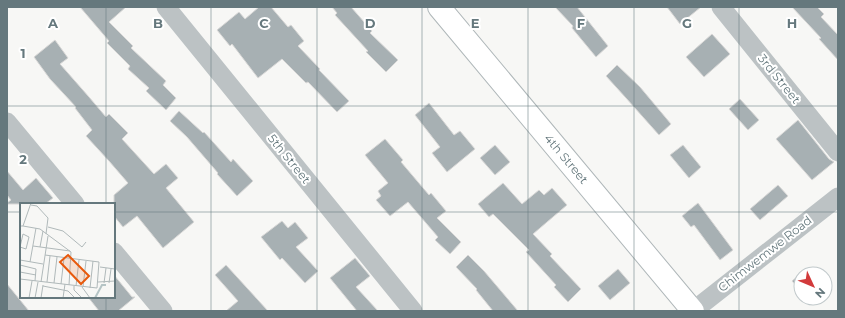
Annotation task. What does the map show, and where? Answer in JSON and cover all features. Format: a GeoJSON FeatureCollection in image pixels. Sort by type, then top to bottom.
{"type":"FeatureCollection","features":[{"type":"Feature","properties":{"kind":"street","name":"5th Street"},"geometry":{"type":"LineString","coordinates":[[166,7],[413,311]]}},
{"type":"Feature","properties":{"kind":"street","name":"4th Street"},"geometry":{"type":"LineString","coordinates":[[439,7],[693,311]]}},
{"type":"Feature","properties":{"kind":"street","name":"3rd Street"},"geometry":{"type":"LineString","coordinates":[[721,7],[838,152]]}},
{"type":"Feature","properties":{"kind":"street"},"geometry":{"type":"LineString","coordinates":[[7,122],[74,203]]}},
{"type":"Feature","properties":{"kind":"street","name":"Chimwemwe Road"},"geometry":{"type":"LineString","coordinates":[[693,311],[838,197]]}},
{"type":"Feature","properties":{"kind":"street"},"geometry":{"type":"LineString","coordinates":[[115,253],[163,311]]}},
{"type":"Feature","properties":{"kind":"building"},"geometry":{"type":"Polygon","coordinates":[[[80,7],[126,7],[109,22],[133,46],[131,48],[166,81],[163,85],[176,98],[166,110],[146,91],[149,88],[128,69],[130,66],[107,43],[109,41],[80,7]]]}},
{"type":"Feature","properties":{"kind":"building"},"geometry":{"type":"Polygon","coordinates":[[[259,7],[271,7],[288,27],[291,25],[304,41],[298,46],[349,101],[337,112],[308,82],[306,83],[282,59],[258,78],[232,44],[230,46],[217,30],[239,12],[245,19],[259,7]]]}},
{"type":"Feature","properties":{"kind":"building"},"geometry":{"type":"Polygon","coordinates":[[[332,7],[351,7],[372,31],[370,33],[398,60],[386,72],[366,52],[368,51],[335,15],[337,13],[332,7]]]}},
{"type":"Feature","properties":{"kind":"building"},"geometry":{"type":"Polygon","coordinates":[[[555,7],[577,7],[608,46],[596,57],[572,28],[573,26],[555,7]]]}},
{"type":"Feature","properties":{"kind":"building"},"geometry":{"type":"Polygon","coordinates":[[[667,7],[701,7],[680,24],[667,7]]]}},
{"type":"Feature","properties":{"kind":"building"},"geometry":{"type":"Polygon","coordinates":[[[792,7],[817,7],[824,14],[821,17],[838,35],[838,60],[819,39],[821,38],[792,7]]]}},
{"type":"Feature","properties":{"kind":"building"},"geometry":{"type":"Polygon","coordinates":[[[712,34],[730,54],[704,77],[686,57],[712,34]]]}},
{"type":"Feature","properties":{"kind":"building"},"geometry":{"type":"Polygon","coordinates":[[[55,40],[68,58],[60,64],[106,117],[109,114],[128,133],[122,139],[154,174],[166,164],[178,178],[166,188],[194,222],[163,248],[137,216],[123,227],[115,217],[114,195],[128,183],[86,136],[92,130],[75,108],[76,107],[50,79],[34,57],[55,40]]]}},
{"type":"Feature","properties":{"kind":"building"},"geometry":{"type":"Polygon","coordinates":[[[617,65],[640,87],[671,124],[659,135],[606,76],[617,65]]]}},
{"type":"Feature","properties":{"kind":"building"},"geometry":{"type":"Polygon","coordinates":[[[740,99],[759,120],[748,130],[729,109],[740,99]]]}},
{"type":"Feature","properties":{"kind":"building"},"geometry":{"type":"Polygon","coordinates":[[[429,103],[454,135],[460,131],[475,149],[447,172],[432,153],[440,147],[415,115],[429,103]]]}},
{"type":"Feature","properties":{"kind":"building"},"geometry":{"type":"Polygon","coordinates":[[[179,111],[203,133],[204,132],[231,162],[233,159],[253,181],[237,196],[187,137],[170,121],[179,111]]]}},
{"type":"Feature","properties":{"kind":"building"},"geometry":{"type":"Polygon","coordinates":[[[798,120],[829,159],[834,162],[812,180],[776,139],[798,120]]]}},
{"type":"Feature","properties":{"kind":"building"},"geometry":{"type":"Polygon","coordinates":[[[385,139],[403,160],[401,162],[429,195],[431,193],[446,211],[437,218],[461,242],[450,254],[435,240],[438,237],[408,202],[390,216],[376,200],[381,196],[378,191],[388,183],[365,155],[385,139]]]}},
{"type":"Feature","properties":{"kind":"building"},"geometry":{"type":"Polygon","coordinates":[[[495,145],[510,162],[495,175],[480,158],[495,145]]]}},
{"type":"Feature","properties":{"kind":"building"},"geometry":{"type":"Polygon","coordinates":[[[683,145],[701,167],[689,178],[670,155],[683,145]]]}},
{"type":"Feature","properties":{"kind":"building"},"geometry":{"type":"Polygon","coordinates":[[[7,171],[23,190],[36,178],[53,198],[46,203],[7,204],[11,200],[7,195],[7,171]]]}},
{"type":"Feature","properties":{"kind":"building"},"geometry":{"type":"Polygon","coordinates":[[[503,183],[522,204],[539,190],[544,195],[552,188],[567,205],[533,234],[552,254],[550,256],[581,289],[568,302],[554,287],[556,285],[526,252],[529,250],[493,214],[489,217],[478,204],[503,183]]]}},
{"type":"Feature","properties":{"kind":"building"},"geometry":{"type":"Polygon","coordinates":[[[778,185],[788,196],[760,220],[750,209],[778,185]]]}},
{"type":"Feature","properties":{"kind":"building"},"geometry":{"type":"Polygon","coordinates":[[[698,203],[733,250],[720,260],[694,225],[691,227],[682,216],[698,203]]]}},
{"type":"Feature","properties":{"kind":"building"},"geometry":{"type":"Polygon","coordinates":[[[282,221],[288,228],[295,222],[308,238],[296,247],[318,271],[305,283],[282,258],[280,260],[261,237],[282,221]]]}},
{"type":"Feature","properties":{"kind":"building"},"geometry":{"type":"Polygon","coordinates":[[[468,255],[484,271],[518,311],[493,311],[476,290],[477,289],[456,267],[468,255]]]}},
{"type":"Feature","properties":{"kind":"building"},"geometry":{"type":"Polygon","coordinates":[[[355,258],[370,276],[356,287],[378,311],[357,311],[330,278],[355,258]]]}},
{"type":"Feature","properties":{"kind":"building"},"geometry":{"type":"Polygon","coordinates":[[[226,265],[268,311],[226,311],[238,301],[215,275],[226,265]]]}},
{"type":"Feature","properties":{"kind":"building"},"geometry":{"type":"Polygon","coordinates":[[[618,269],[630,283],[610,300],[598,286],[618,269]]]}},
{"type":"Feature","properties":{"kind":"building"},"geometry":{"type":"Polygon","coordinates":[[[115,276],[132,297],[135,297],[118,311],[99,311],[89,298],[115,298],[115,276]]]}},
{"type":"Feature","properties":{"kind":"building"},"geometry":{"type":"Polygon","coordinates":[[[7,284],[29,311],[7,311],[7,284]]]}}]}
